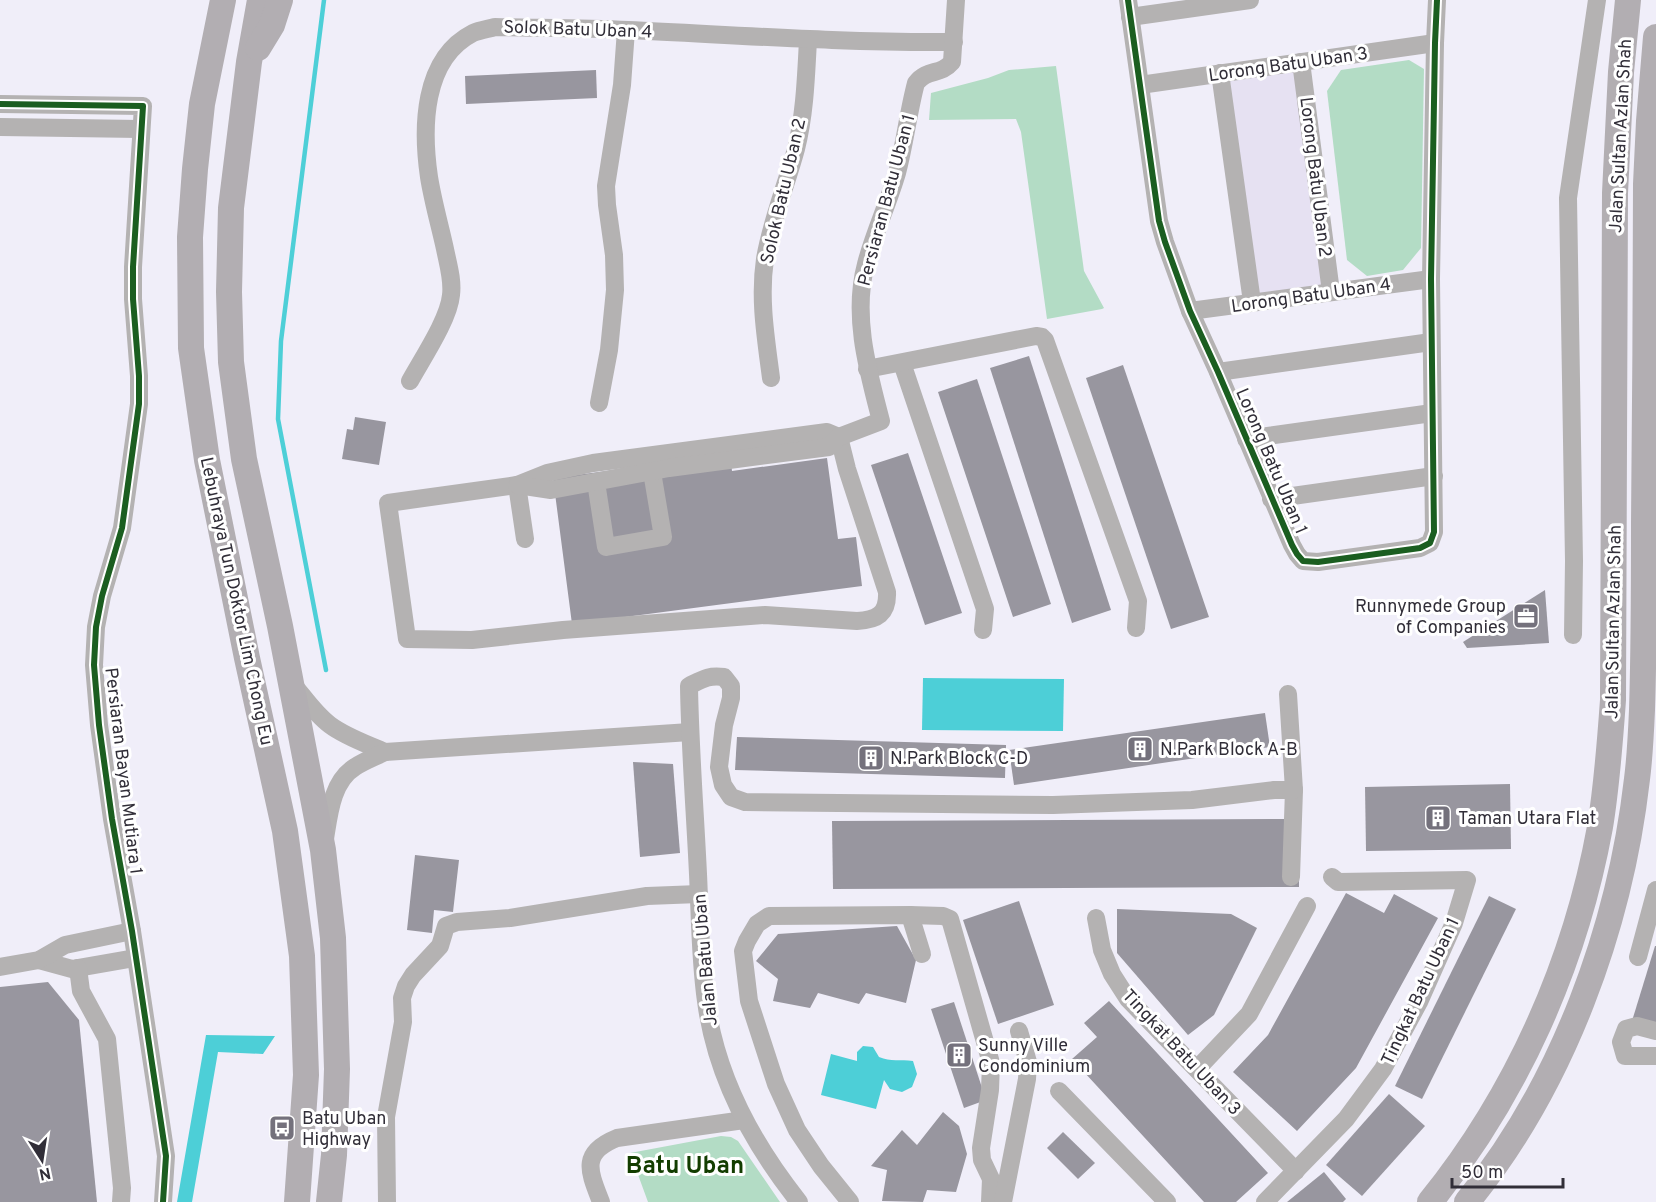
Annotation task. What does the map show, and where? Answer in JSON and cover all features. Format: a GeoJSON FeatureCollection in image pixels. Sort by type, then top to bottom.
{"type":"FeatureCollection","features":[{"type":"Feature","properties":{"kind":"highway","name":"Lebuhraya Tun Doktor Lim Chong Eu"},"geometry":{"type":"LineString","coordinates":[[223,0],[202,104],[195,169],[190,237],[191,348],[207,460],[285,831],[302,957],[306,1075],[297,1202]]}},
{"type":"Feature","properties":{"kind":"highway","name":"Lebuhraya Tun Doktor Lim Chong Eu"},"geometry":{"type":"LineString","coordinates":[[260,0],[249,62],[231,208],[229,292],[231,363],[244,459],[323,850],[333,938],[337,1069],[334,1155],[328,1202]]}},
{"type":"Feature","properties":{"kind":"highway"},"geometry":{"type":"LineString","coordinates":[[249,62],[273,25],[280,0]]}},
{"type":"Feature","properties":{"kind":"highway","name":"Jalan Sultan Azlan Shah"},"geometry":{"type":"LineString","coordinates":[[1430,1202],[1474,1143],[1496,1108],[1521,1062],[1552,994],[1580,912],[1600,825],[1614,680],[1615,193],[1628,0]]}},
{"type":"Feature","properties":{"kind":"highway","name":"Jalan Sultan Azlan Shah"},"geometry":{"type":"LineString","coordinates":[[1467,1202],[1505,1150],[1528,1112],[1574,1019],[1608,926],[1618,890],[1631,823],[1638,776],[1643,673],[1647,184],[1649,121],[1656,39]]}},
{"type":"Feature","properties":{"kind":"street","name":"Persiaran Batu Uban 1"},"geometry":{"type":"LineString","coordinates":[[839,437],[880,421],[867,369],[861,326],[862,283],[865,266],[896,174],[916,83],[922,76],[946,68],[952,62],[956,0]]}},
{"type":"Feature","properties":{"kind":"street"},"geometry":{"type":"LineString","coordinates":[[1129,8],[1250,0]]}},
{"type":"Feature","properties":{"kind":"street","name":"Lorong Batu Uban 1"},"geometry":{"type":"LineString","coordinates":[[1129,8],[1160,221],[1172,264],[1190,311],[1292,545],[1304,561],[1318,562],[1420,548],[1430,543],[1434,532],[1431,279],[1437,0]]}},
{"type":"Feature","properties":{"kind":"street"},"geometry":{"type":"LineString","coordinates":[[1573,635],[1574,561],[1568,198],[1597,0]]}},
{"type":"Feature","properties":{"kind":"street","name":"Solok Batu Uban 4"},"geometry":{"type":"LineString","coordinates":[[410,381],[448,311],[452,294],[450,272],[429,178],[425,140],[429,99],[435,75],[449,52],[470,35],[495,27],[626,30],[808,40],[954,42]]}},
{"type":"Feature","properties":{"kind":"street"},"geometry":{"type":"LineString","coordinates":[[599,403],[609,350],[614,300],[614,255],[606,186],[622,86],[626,30]]}},
{"type":"Feature","properties":{"kind":"street","name":"Solok Batu Uban 2"},"geometry":{"type":"LineString","coordinates":[[771,378],[763,306],[765,259],[800,128],[808,40]]}},
{"type":"Feature","properties":{"kind":"street","name":"Lorong Batu Uban 3"},"geometry":{"type":"LineString","coordinates":[[1140,85],[1435,43]]}},
{"type":"Feature","properties":{"kind":"street","name":"Lorong Batu Uban 2"},"geometry":{"type":"LineString","coordinates":[[1301,62],[1330,292]]}},
{"type":"Feature","properties":{"kind":"street"},"geometry":{"type":"LineString","coordinates":[[1220,73],[1252,302]]}},
{"type":"Feature","properties":{"kind":"street","name":"Persiaran Bayan Mutiara 1"},"geometry":{"type":"LineString","coordinates":[[0,104],[142,106],[133,267],[139,404],[122,528],[102,596],[96,627],[94,664],[99,725],[112,819],[132,931],[166,1156],[163,1202]]}},
{"type":"Feature","properties":{"kind":"street"},"geometry":{"type":"LineString","coordinates":[[0,127],[140,129]]}},
{"type":"Feature","properties":{"kind":"street","name":"Lorong Batu Uban 4"},"geometry":{"type":"LineString","coordinates":[[1190,311],[1431,279]]}},
{"type":"Feature","properties":{"kind":"street"},"geometry":{"type":"LineString","coordinates":[[867,369],[1036,336],[1042,337],[1138,601],[1136,628]]}},
{"type":"Feature","properties":{"kind":"street"},"geometry":{"type":"LineString","coordinates":[[1218,372],[1431,342]]}},
{"type":"Feature","properties":{"kind":"street"},"geometry":{"type":"LineString","coordinates":[[902,363],[986,609],[983,630]]}},
{"type":"Feature","properties":{"kind":"street"},"geometry":{"type":"LineString","coordinates":[[1246,439],[1432,413]]}},
{"type":"Feature","properties":{"kind":"street"},"geometry":{"type":"LineString","coordinates":[[826,432],[839,437],[847,469],[887,592],[888,603],[872,620],[765,615],[472,639],[407,639],[388,503],[517,485],[547,473],[593,463],[826,432]]}},
{"type":"Feature","properties":{"kind":"street"},"geometry":{"type":"LineString","coordinates":[[517,485],[551,490],[652,472],[829,447],[839,437]]}},
{"type":"Feature","properties":{"kind":"street"},"geometry":{"type":"LineString","coordinates":[[596,482],[606,547],[663,537],[652,472]]}},
{"type":"Feature","properties":{"kind":"street"},"geometry":{"type":"LineString","coordinates":[[1271,500],[1434,476]]}},
{"type":"Feature","properties":{"kind":"street"},"geometry":{"type":"LineString","coordinates":[[517,485],[525,538]]}},
{"type":"Feature","properties":{"kind":"street","name":"Jalan Batu Uban"},"geometry":{"type":"LineString","coordinates":[[799,1202],[767,1159],[744,1120],[726,1080],[707,1013],[702,964],[689,686],[713,676],[724,677],[731,687],[719,767],[723,785],[731,797],[745,802],[1053,805],[1192,800],[1274,790],[1294,790]]}},
{"type":"Feature","properties":{"kind":"street"},"geometry":{"type":"LineString","coordinates":[[290,680],[315,711],[330,725],[385,752]]}},
{"type":"Feature","properties":{"kind":"street"},"geometry":{"type":"LineString","coordinates":[[1288,694],[1294,790],[1291,877]]}},
{"type":"Feature","properties":{"kind":"street"},"geometry":{"type":"LineString","coordinates":[[323,850],[331,804],[341,781],[353,767],[385,752],[690,732]]}},
{"type":"Feature","properties":{"kind":"street","name":"Tingkat Batu Uban 1"},"geometry":{"type":"LineString","coordinates":[[1265,1202],[1346,1119],[1383,1070],[1419,1002],[1454,923],[1467,880],[1338,882],[1332,877]]}},
{"type":"Feature","properties":{"kind":"street"},"geometry":{"type":"LineString","coordinates":[[1638,957],[1656,890]]}},
{"type":"Feature","properties":{"kind":"street"},"geometry":{"type":"LineString","coordinates":[[387,1202],[386,1118],[403,1022],[402,998],[413,975],[440,946],[446,926],[457,922],[510,918],[647,896],[699,894]]}},
{"type":"Feature","properties":{"kind":"street"},"geometry":{"type":"LineString","coordinates":[[1197,1069],[1249,1014],[1307,906]]}},
{"type":"Feature","properties":{"kind":"street"},"geometry":{"type":"LineString","coordinates":[[910,915],[922,954]]}},
{"type":"Feature","properties":{"kind":"street"},"geometry":{"type":"LineString","coordinates":[[850,1202],[821,1166],[797,1130],[776,1083],[749,1001],[743,951],[757,924],[769,916],[910,915],[943,916],[950,919],[991,1063],[990,1090],[981,1148],[982,1160],[991,1179],[990,1202]]}},
{"type":"Feature","properties":{"kind":"street","name":"Tingkat Batu Uban 3"},"geometry":{"type":"LineString","coordinates":[[1096,918],[1102,950],[1112,974],[1128,999],[1296,1171]]}},
{"type":"Feature","properties":{"kind":"street"},"geometry":{"type":"LineString","coordinates":[[0,967],[39,960],[65,945],[132,931]]}},
{"type":"Feature","properties":{"kind":"street"},"geometry":{"type":"LineString","coordinates":[[39,960],[72,969],[135,958]]}},
{"type":"Feature","properties":{"kind":"street"},"geometry":{"type":"LineString","coordinates":[[78,968],[81,991],[107,1039],[122,1188],[121,1202]]}},
{"type":"Feature","properties":{"kind":"street"},"geometry":{"type":"LineString","coordinates":[[1656,1031],[1637,1026],[1626,1029],[1622,1042],[1625,1056],[1656,1056]]}},
{"type":"Feature","properties":{"kind":"street"},"geometry":{"type":"LineString","coordinates":[[1003,1202],[1027,1079],[1028,1062],[1019,1031]]}},
{"type":"Feature","properties":{"kind":"street"},"geometry":{"type":"LineString","coordinates":[[1059,1091],[1167,1202]]}},
{"type":"Feature","properties":{"kind":"street"},"geometry":{"type":"LineString","coordinates":[[601,1202],[591,1176],[591,1164],[593,1152],[604,1143],[617,1138],[744,1120]]}},
{"type":"Feature","properties":{"kind":"shaded area"},"geometry":{"type":"Polygon","coordinates":[[[1301,62],[1331,292],[1252,302],[1220,73],[1301,62]]]}},
{"type":"Feature","properties":{"kind":"green space"},"geometry":{"type":"Polygon","coordinates":[[[1409,60],[1424,69],[1421,248],[1403,270],[1367,276],[1347,260],[1327,91],[1341,70],[1409,60]]]}},
{"type":"Feature","properties":{"kind":"green space"},"geometry":{"type":"Polygon","coordinates":[[[1056,66],[1084,271],[1104,308],[1047,319],[1021,132],[1016,119],[929,120],[931,93],[1009,70],[1056,66]]]}},
{"type":"Feature","properties":{"kind":"green space"},"geometry":{"type":"Polygon","coordinates":[[[721,1136],[731,1137],[738,1141],[780,1202],[648,1202],[633,1161],[628,1155],[630,1153],[721,1136]]]}},
{"type":"Feature","properties":{"kind":"water"},"geometry":{"type":"Polygon","coordinates":[[[923,678],[1064,679],[1063,731],[922,730],[923,678]]]}},
{"type":"Feature","properties":{"kind":"water"},"geometry":{"type":"Polygon","coordinates":[[[206,1035],[275,1036],[263,1054],[218,1052],[192,1202],[177,1202],[206,1035]]]}},
{"type":"Feature","properties":{"kind":"water"},"geometry":{"type":"Polygon","coordinates":[[[863,1046],[873,1047],[883,1059],[913,1061],[917,1074],[912,1087],[902,1092],[890,1089],[884,1080],[876,1109],[821,1095],[831,1054],[857,1061],[857,1052],[863,1046]]]}},
{"type":"Feature","properties":{"kind":"building"},"geometry":{"type":"Polygon","coordinates":[[[596,70],[597,98],[466,104],[465,76],[596,70]]]}},
{"type":"Feature","properties":{"kind":"building"},"geometry":{"type":"Polygon","coordinates":[[[1029,356],[1111,610],[1072,623],[990,368],[1029,356]]]}},
{"type":"Feature","properties":{"kind":"building"},"geometry":{"type":"Polygon","coordinates":[[[1123,365],[1209,617],[1171,629],[1086,378],[1123,365]]]}},
{"type":"Feature","properties":{"kind":"building"},"geometry":{"type":"Polygon","coordinates":[[[977,379],[1051,604],[1013,617],[938,392],[977,379]]]}},
{"type":"Feature","properties":{"kind":"building"},"geometry":{"type":"Polygon","coordinates":[[[355,417],[386,422],[379,465],[342,459],[347,429],[353,430],[355,417]]]}},
{"type":"Feature","properties":{"kind":"building"},"geometry":{"type":"Polygon","coordinates":[[[908,453],[962,613],[925,625],[871,465],[908,453]]]}},
{"type":"Feature","properties":{"kind":"building"},"geometry":{"type":"Polygon","coordinates":[[[730,455],[732,471],[827,458],[838,539],[856,537],[862,586],[572,624],[553,478],[730,455]]]}},
{"type":"Feature","properties":{"kind":"building","name":"Runnymede Group of Companies"},"geometry":{"type":"Polygon","coordinates":[[[1545,590],[1549,643],[1467,648],[1463,642],[1545,590]]]}},
{"type":"Feature","properties":{"kind":"building","name":"N.Park Block A-B"},"geometry":{"type":"Polygon","coordinates":[[[1265,713],[1270,747],[1014,785],[1009,750],[1265,713]]]}},
{"type":"Feature","properties":{"kind":"building","name":"N.Park Block C-D"},"geometry":{"type":"Polygon","coordinates":[[[737,737],[1006,745],[1005,778],[735,770],[737,737]]]}},
{"type":"Feature","properties":{"kind":"building"},"geometry":{"type":"Polygon","coordinates":[[[633,762],[673,764],[680,853],[640,857],[633,762]]]}},
{"type":"Feature","properties":{"kind":"building","name":"Taman Utara Flat"},"geometry":{"type":"Polygon","coordinates":[[[1510,784],[1511,849],[1366,851],[1365,787],[1510,784]]]}},
{"type":"Feature","properties":{"kind":"building"},"geometry":{"type":"Polygon","coordinates":[[[1299,819],[1299,887],[833,889],[832,821],[1299,819]]]}},
{"type":"Feature","properties":{"kind":"building"},"geometry":{"type":"Polygon","coordinates":[[[415,855],[459,860],[453,912],[434,910],[432,933],[407,930],[415,855]]]}},
{"type":"Feature","properties":{"kind":"building"},"geometry":{"type":"Polygon","coordinates":[[[1346,893],[1384,913],[1394,894],[1438,918],[1356,1068],[1297,1131],[1233,1072],[1268,1035],[1346,893]]]}},
{"type":"Feature","properties":{"kind":"building"},"geometry":{"type":"Polygon","coordinates":[[[1489,896],[1516,909],[1422,1099],[1395,1086],[1489,896]]]}},
{"type":"Feature","properties":{"kind":"building"},"geometry":{"type":"Polygon","coordinates":[[[1019,901],[1054,1005],[998,1024],[963,920],[1019,901]]]}},
{"type":"Feature","properties":{"kind":"building"},"geometry":{"type":"Polygon","coordinates":[[[1117,909],[1231,914],[1257,928],[1214,1015],[1188,1035],[1117,953],[1117,909]]]}},
{"type":"Feature","properties":{"kind":"building"},"geometry":{"type":"Polygon","coordinates":[[[897,926],[916,960],[906,1003],[866,993],[859,1004],[818,993],[810,1008],[773,1001],[778,979],[756,961],[778,934],[897,926]]]}},
{"type":"Feature","properties":{"kind":"building"},"geometry":{"type":"Polygon","coordinates":[[[1656,946],[1656,1026],[1632,1021],[1656,946]]]}},
{"type":"Feature","properties":{"kind":"building"},"geometry":{"type":"Polygon","coordinates":[[[48,982],[79,1020],[97,1202],[0,1202],[0,987],[48,982]]]}},
{"type":"Feature","properties":{"kind":"building"},"geometry":{"type":"Polygon","coordinates":[[[1109,1001],[1268,1173],[1236,1202],[1204,1202],[1072,1059],[1097,1037],[1084,1023],[1109,1001]]]}},
{"type":"Feature","properties":{"kind":"building","name":"Sunny Ville Condominium"},"geometry":{"type":"Polygon","coordinates":[[[954,1002],[986,1100],[964,1108],[931,1009],[954,1002]]]}},
{"type":"Feature","properties":{"kind":"building"},"geometry":{"type":"Polygon","coordinates":[[[1389,1094],[1425,1126],[1362,1196],[1326,1165],[1389,1094]]]}},
{"type":"Feature","properties":{"kind":"building"},"geometry":{"type":"Polygon","coordinates":[[[943,1112],[959,1126],[967,1154],[956,1192],[927,1190],[923,1202],[882,1201],[887,1170],[871,1166],[902,1130],[917,1145],[943,1112]]]}},
{"type":"Feature","properties":{"kind":"building"},"geometry":{"type":"Polygon","coordinates":[[[1063,1132],[1095,1163],[1078,1179],[1047,1148],[1063,1132]]]}},
{"type":"Feature","properties":{"kind":"building"},"geometry":{"type":"Polygon","coordinates":[[[1324,1172],[1346,1199],[1343,1202],[1287,1202],[1324,1172]]]}},
{"type":"Feature","properties":{"kind":"waterway"},"geometry":{"type":"LineString","coordinates":[[324,0],[281,341],[278,419],[326,670]]}},
{"type":"Feature","properties":{"kind":"cycle path"},"geometry":{"type":"LineString","coordinates":[[1128,0],[1159,221],[1165,242],[1190,311],[1292,545],[1303,561],[1318,562],[1420,548],[1430,543],[1434,532],[1431,279],[1437,0]]}},
{"type":"Feature","properties":{"kind":"cycle path"},"geometry":{"type":"LineString","coordinates":[[0,104],[143,106],[133,267],[139,404],[122,528],[102,596],[96,627],[94,665],[99,725],[112,819],[132,931],[166,1156],[163,1202]]}},
{"type":"Feature","properties":{"kind":"place","name":"Runnymede Group of Companies"},"geometry":{"type":"Point","coordinates":[1526,616]}},
{"type":"Feature","properties":{"kind":"place","name":"N.Park Block A-B"},"geometry":{"type":"Point","coordinates":[1140,749]}},
{"type":"Feature","properties":{"kind":"place","name":"N.Park Block C-D"},"geometry":{"type":"Point","coordinates":[871,758]}},
{"type":"Feature","properties":{"kind":"place","name":"Taman Utara Flat"},"geometry":{"type":"Point","coordinates":[1438,818]}},
{"type":"Feature","properties":{"kind":"place","name":"Sunny Ville Condominium"},"geometry":{"type":"Point","coordinates":[959,1055]}},
{"type":"Feature","properties":{"kind":"place","name":"Batu Uban Highway"},"geometry":{"type":"Point","coordinates":[282,1128]}},
{"type":"Feature","properties":{"kind":"district","name":"Batu Uban"},"geometry":{"type":"Point","coordinates":[685,1165]}}]}
